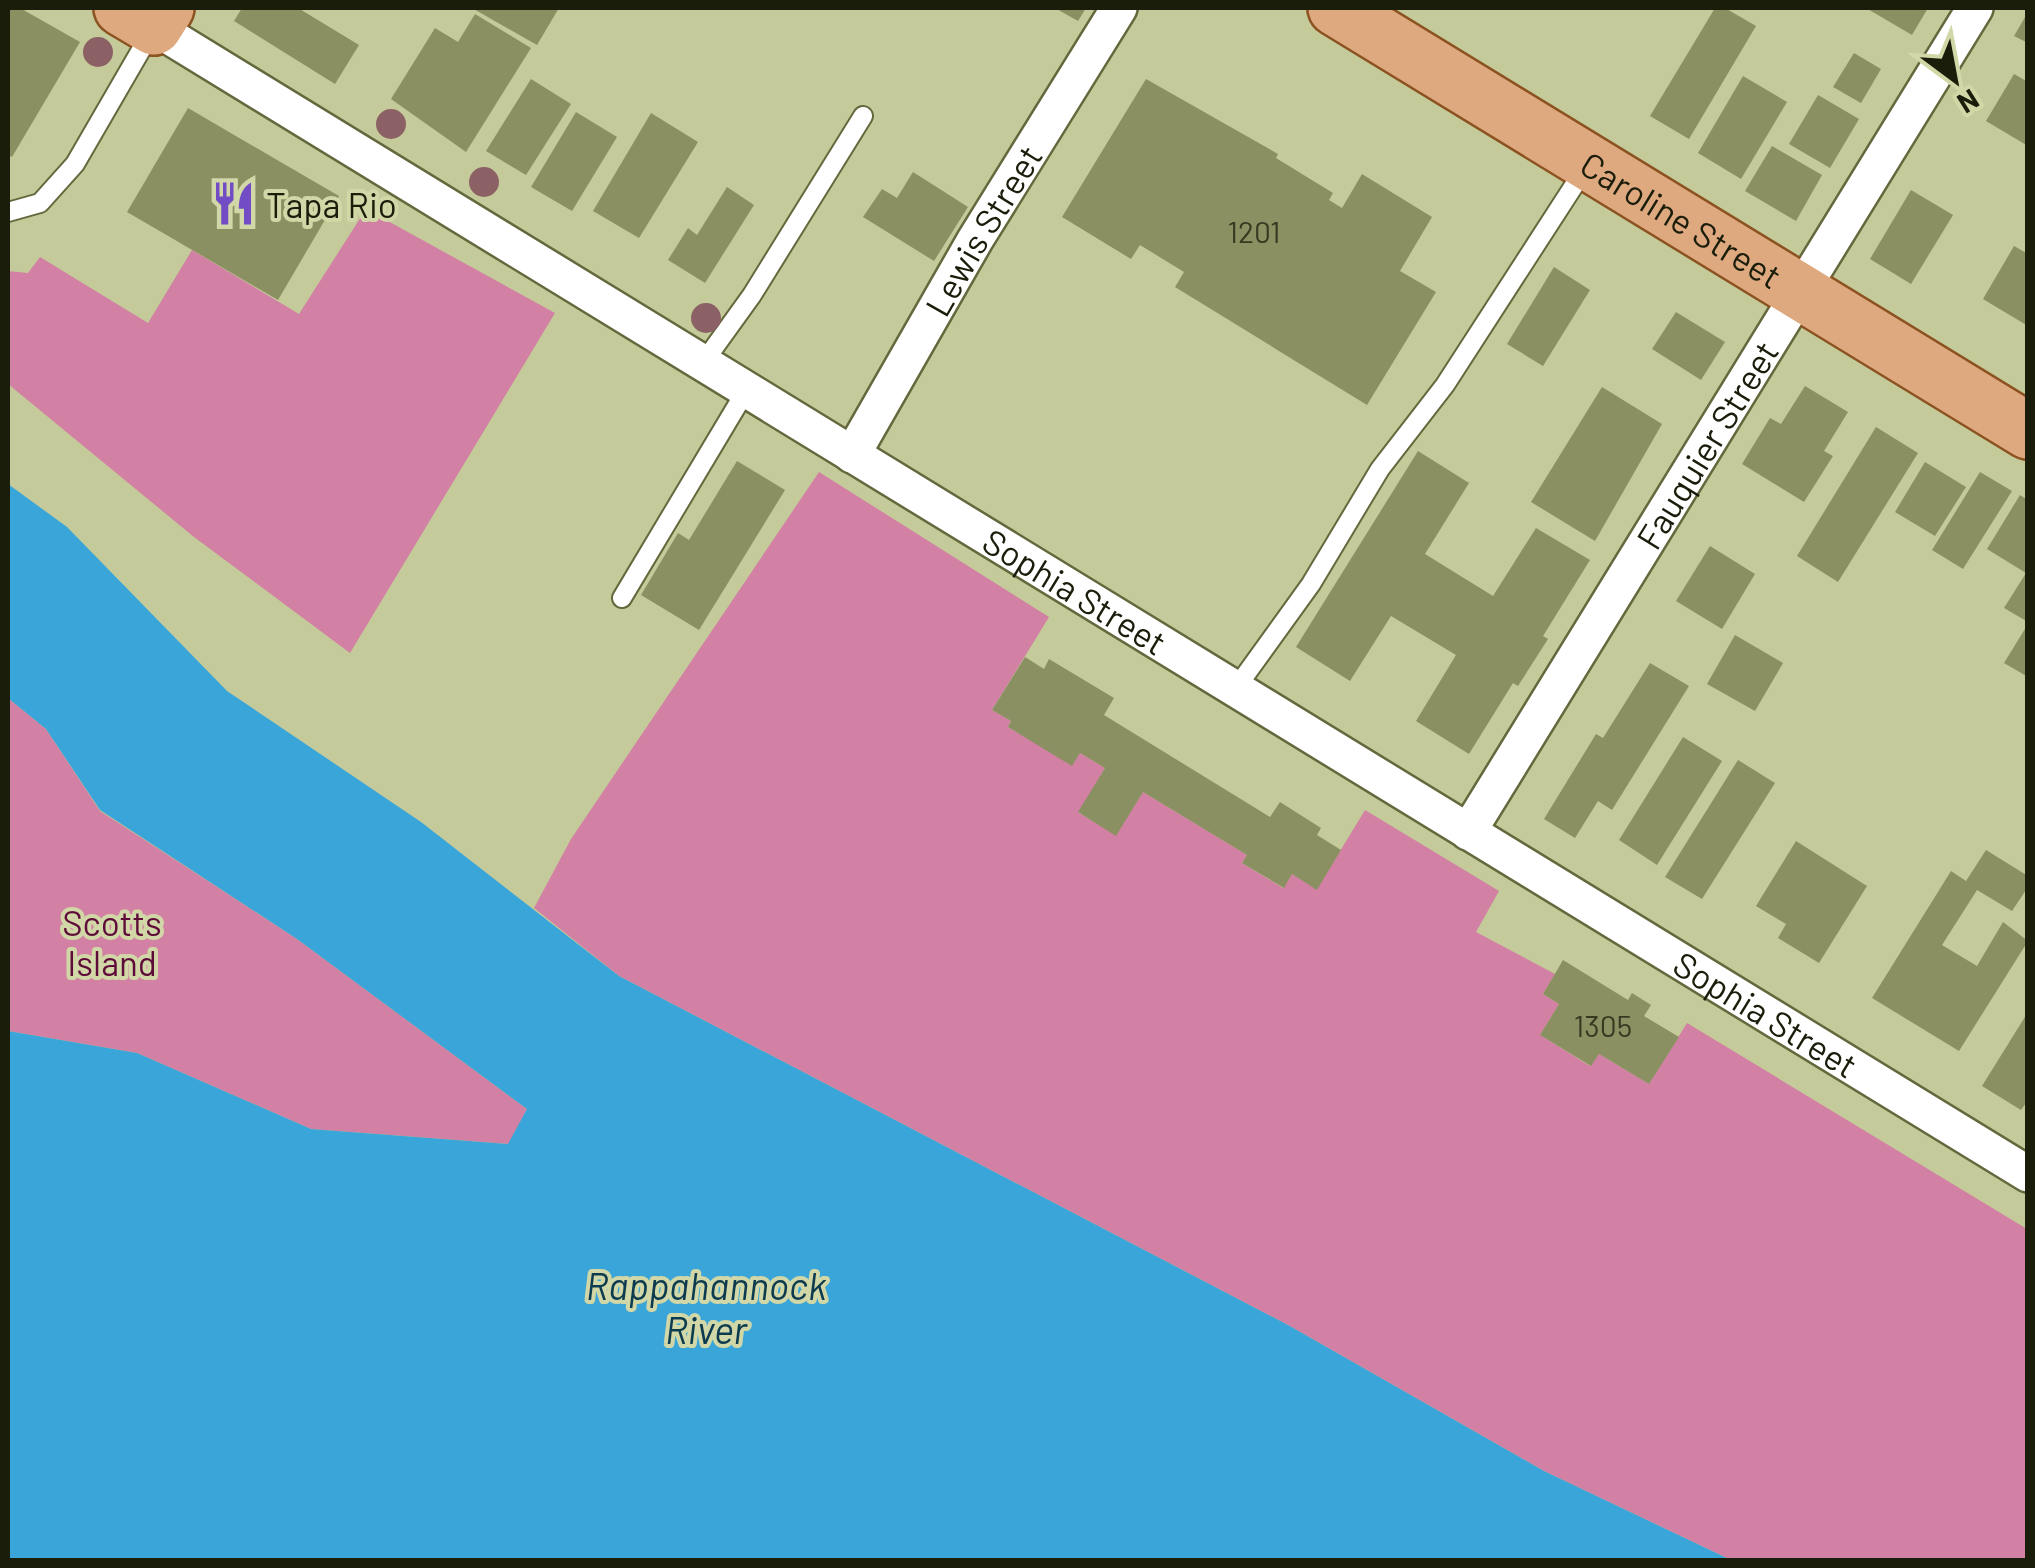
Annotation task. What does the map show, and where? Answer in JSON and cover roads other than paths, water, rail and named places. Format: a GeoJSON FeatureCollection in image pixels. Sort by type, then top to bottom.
{"type":"FeatureCollection","features":[{"type":"Feature","properties":{"kind":"main road","name":"Caroline Street"},"geometry":{"type":"LineString","coordinates":[[1336,8],[2028,430]]}},
{"type":"Feature","properties":{"kind":"street","name":"Lewis Street"},"geometry":{"type":"LineString","coordinates":[[852,455],[975,240],[1120,8]]}},
{"type":"Feature","properties":{"kind":"street","name":"Fauquier Street"},"geometry":{"type":"LineString","coordinates":[[1468,832],[1975,8]]}},
{"type":"Feature","properties":{"kind":"street","name":"Sophia Street"},"geometry":{"type":"LineString","coordinates":[[147,14],[702,363],[2028,1174]]}},
{"type":"Feature","properties":{"kind":"lane"},"geometry":{"type":"LineString","coordinates":[[8,212],[40,203],[75,164],[147,14]]}},
{"type":"Feature","properties":{"kind":"lane"},"geometry":{"type":"LineString","coordinates":[[702,363],[752,296],[863,116]]}},
{"type":"Feature","properties":{"kind":"lane"},"geometry":{"type":"LineString","coordinates":[[1236,688],[1311,584],[1380,469],[1445,385],[1589,162]]}},
{"type":"Feature","properties":{"kind":"lane"},"geometry":{"type":"LineString","coordinates":[[622,598],[747,389]]}},
{"type":"Feature","properties":{"kind":"water","name":"Rappahannock River"},"geometry":{"type":"Polygon","coordinates":[[[8,484],[67,527],[227,691],[421,822],[619,976],[1288,1325],[1544,1471],[1731,1560],[8,1560],[8,1031],[137,1053],[311,1129],[508,1144],[527,1109],[297,939],[100,810],[46,729],[8,698],[8,484]]]}},
{"type":"Feature","properties":{"kind":"place","name":"Tapa Rio"},"geometry":{"type":"Point","coordinates":[233,204]}},
{"type":"Feature","properties":{"kind":"park label","name":"Scotts Island"},"geometry":{"type":"Point","coordinates":[112,942]}}]}
